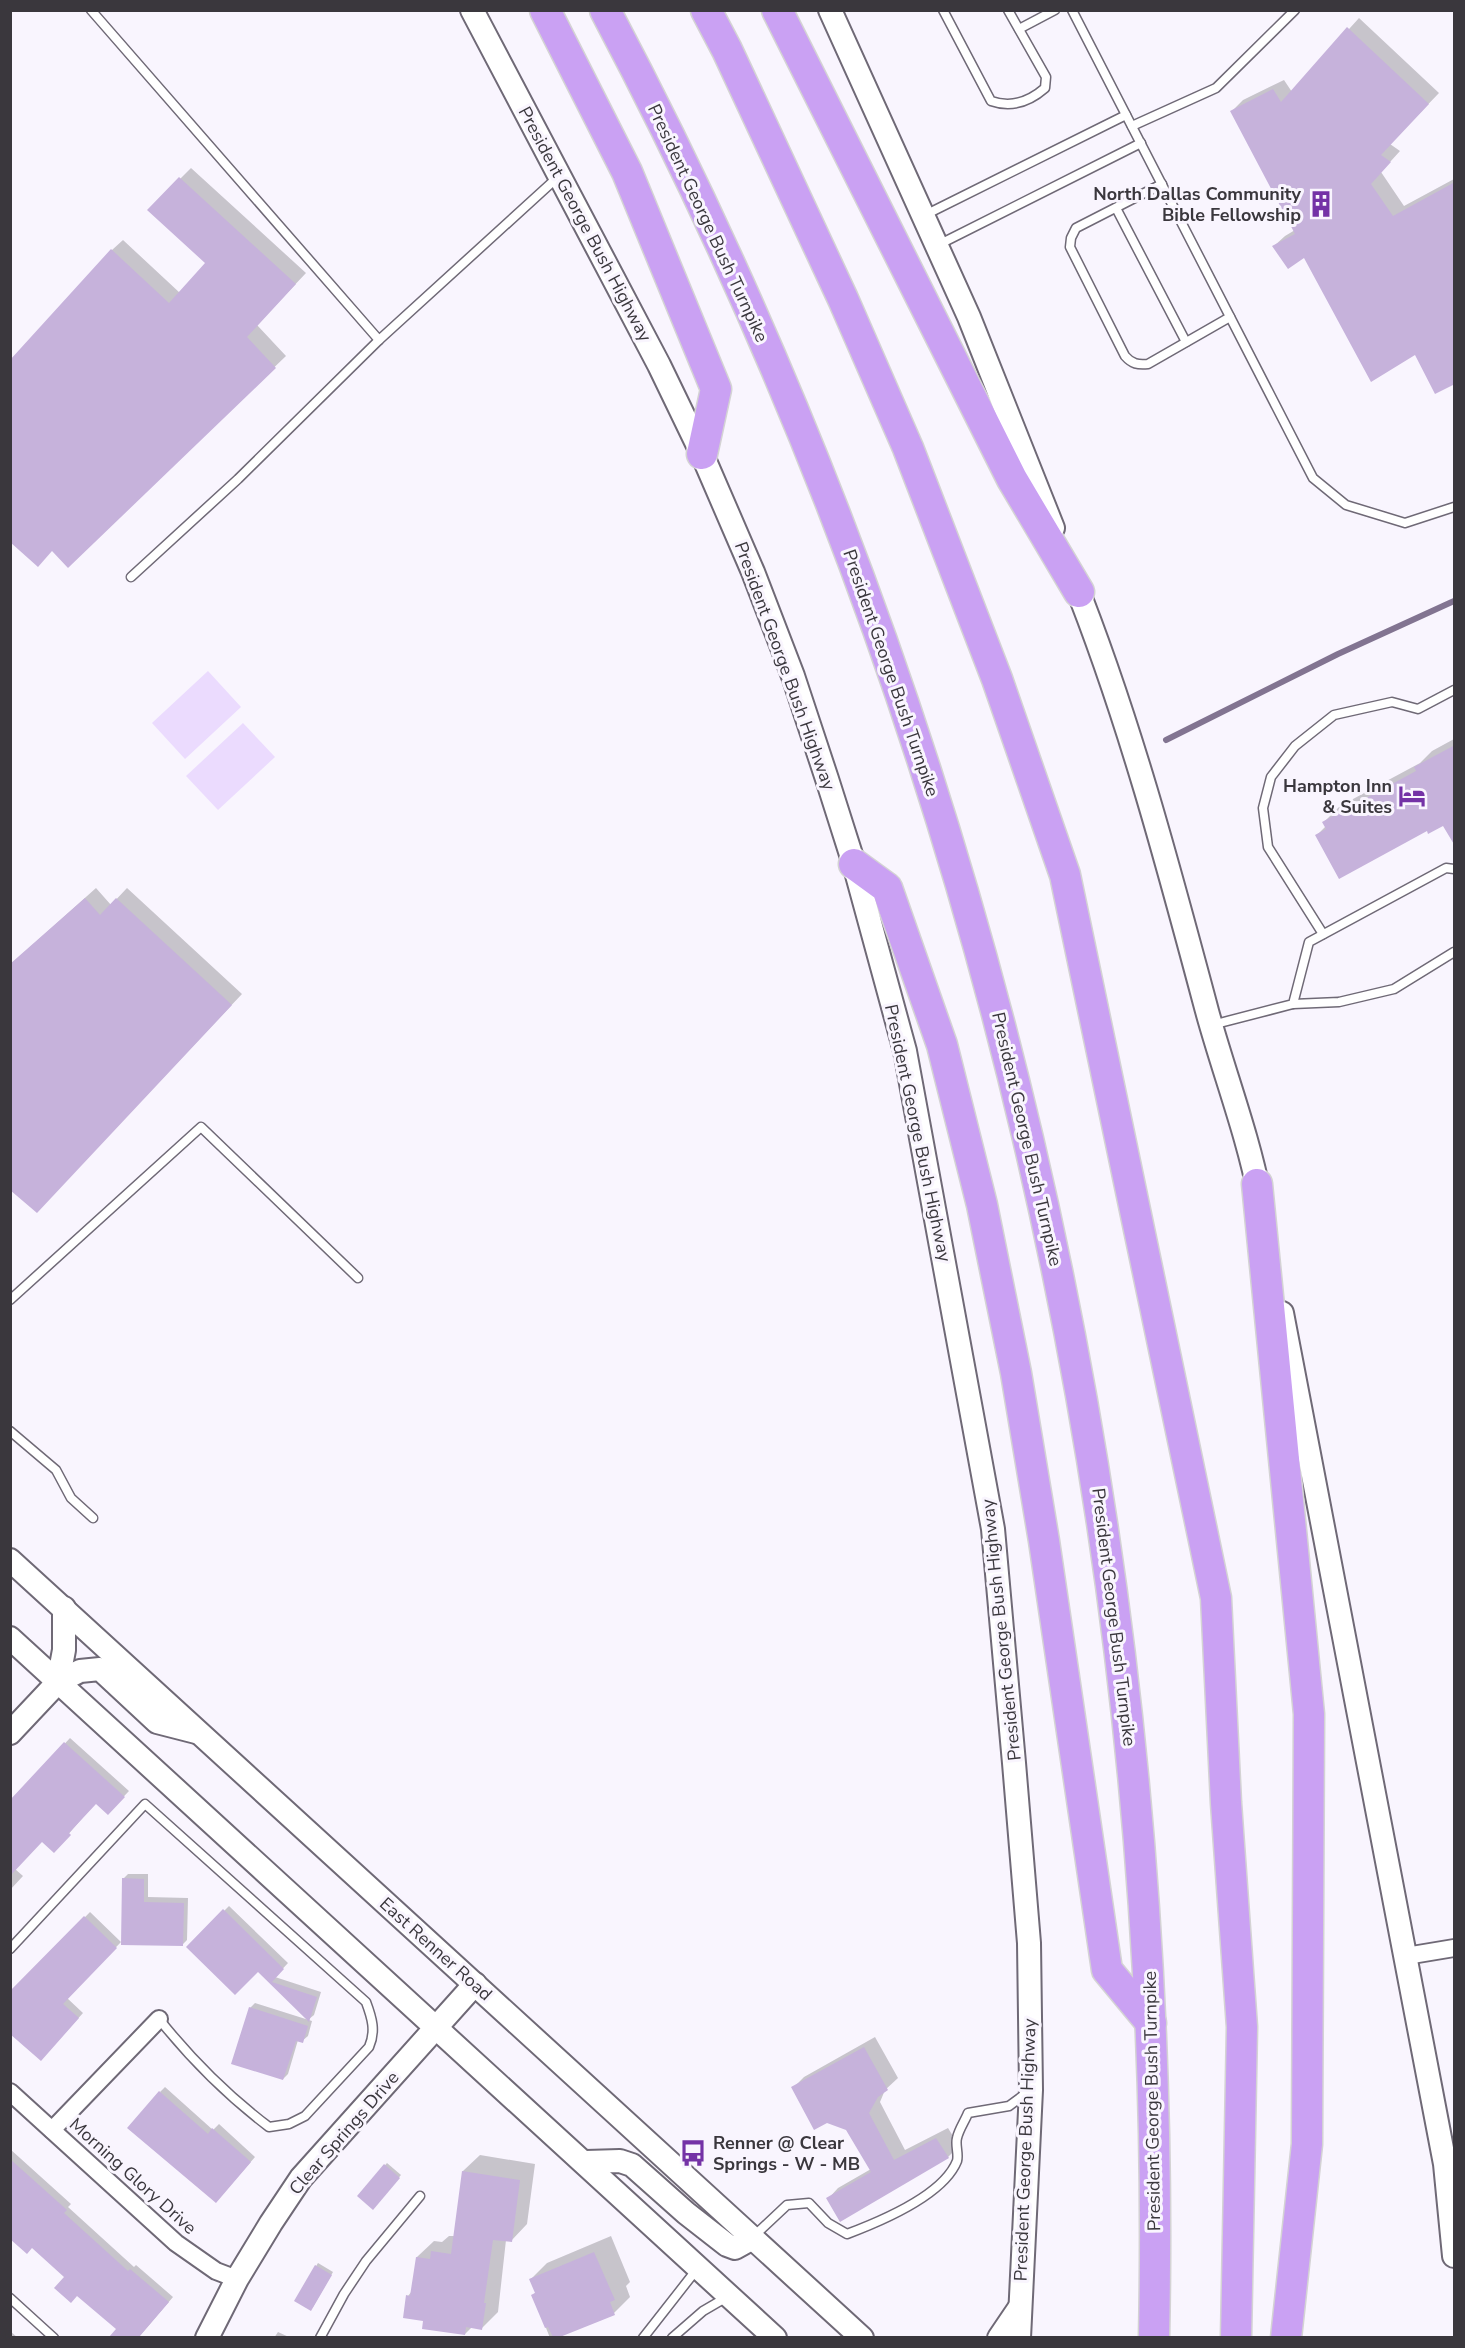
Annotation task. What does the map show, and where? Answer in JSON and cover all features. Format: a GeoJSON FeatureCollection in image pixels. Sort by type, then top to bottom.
{"type":"FeatureCollection","features":[{"type":"Feature","properties":{"kind":"highway"},"geometry":{"type":"LineString","coordinates":[[545,10],[627,172],[716,389],[702,454]]}},
{"type":"Feature","properties":{"kind":"highway","name":"President George Bush Turnpike"},"geometry":{"type":"LineString","coordinates":[[605,10],[712,226],[775,368],[833,508],[882,639],[956,864],[996,1009],[1050,1230],[1097,1484],[1132,1751],[1151,2023],[1155,2140],[1154,2337]]}},
{"type":"Feature","properties":{"kind":"highway"},"geometry":{"type":"LineString","coordinates":[[706,10],[727,50],[843,299],[908,448],[997,679],[1065,875],[1216,1598],[1226,1803],[1242,2027],[1236,2337]]}},
{"type":"Feature","properties":{"kind":"highway"},"geometry":{"type":"LineString","coordinates":[[777,10],[1012,479],[1079,592]]}},
{"type":"Feature","properties":{"kind":"highway"},"geometry":{"type":"LineString","coordinates":[[854,864],[887,888],[942,1045],[982,1206],[1016,1373],[1044,1540],[1107,1970],[1151,2023]]}},
{"type":"Feature","properties":{"kind":"highway"},"geometry":{"type":"LineString","coordinates":[[1257,1184],[1309,1713],[1307,2144],[1286,2337]]}},
{"type":"Feature","properties":{"kind":"main road","name":"President George Bush Highway"},"geometry":{"type":"LineString","coordinates":[[472,10],[653,354],[702,454],[753,572],[820,757],[854,864],[905,1051],[993,1529],[1029,1943],[1031,2090],[1019,2337]]}},
{"type":"Feature","properties":{"kind":"main road"},"geometry":{"type":"LineString","coordinates":[[830,10],[925,215],[969,317],[1103,655],[1130,737],[1257,1184],[1445,2164],[1455,2256]]}},
{"type":"Feature","properties":{"kind":"main road","name":"East Renner Road"},"geometry":{"type":"LineString","coordinates":[[10,1560],[862,2337]]}},
{"type":"Feature","properties":{"kind":"main road"},"geometry":{"type":"LineString","coordinates":[[58,1682],[64,1650],[64,1608]]}},
{"type":"Feature","properties":{"kind":"main road"},"geometry":{"type":"LineString","coordinates":[[10,1638],[775,2337]]}},
{"type":"Feature","properties":{"kind":"main road"},"geometry":{"type":"LineString","coordinates":[[10,1733],[58,1682],[80,1671],[100,1670],[157,1722],[200,1733]]}},
{"type":"Feature","properties":{"kind":"main road","name":"Clear Springs Drive"},"geometry":{"type":"LineString","coordinates":[[207,2337],[237,2279],[301,2178],[475,1984]]}},
{"type":"Feature","properties":{"kind":"main road"},"geometry":{"type":"LineString","coordinates":[[586,2162],[620,2161],[632,2164],[686,2213],[727,2245],[735,2248],[753,2238]]}},
{"type":"Feature","properties":{"kind":"main road"},"geometry":{"type":"LineString","coordinates":[[999,2337],[1020,2306]]}},
{"type":"Feature","properties":{"kind":"main road"},"geometry":{"type":"LineString","coordinates":[[1020,2306],[1027,2337]]}},
{"type":"Feature","properties":{"kind":"street"},"geometry":{"type":"LineString","coordinates":[[1406,1956],[1455,1948]]}},
{"type":"Feature","properties":{"kind":"street"},"geometry":{"type":"LineString","coordinates":[[52,2130],[159,2019]]}},
{"type":"Feature","properties":{"kind":"street","name":"Morning Glory Drive"},"geometry":{"type":"LineString","coordinates":[[10,2092],[176,2243],[216,2271],[237,2279]]}},
{"type":"Feature","properties":{"kind":"lane"},"geometry":{"type":"LineString","coordinates":[[91,10],[378,340]]}},
{"type":"Feature","properties":{"kind":"lane"},"geometry":{"type":"LineString","coordinates":[[943,10],[986,94],[991,101],[1001,105],[1020,104],[1045,88],[1046,77],[1008,10]]}},
{"type":"Feature","properties":{"kind":"lane"},"geometry":{"type":"LineString","coordinates":[[1019,29],[1055,10]]}},
{"type":"Feature","properties":{"kind":"lane"},"geometry":{"type":"LineString","coordinates":[[1072,10],[1312,478],[1346,505],[1405,523],[1455,507]]}},
{"type":"Feature","properties":{"kind":"lane"},"geometry":{"type":"LineString","coordinates":[[1132,126],[1216,88],[1295,10]]}},
{"type":"Feature","properties":{"kind":"lane"},"geometry":{"type":"LineString","coordinates":[[925,215],[1126,115]]}},
{"type":"Feature","properties":{"kind":"lane"},"geometry":{"type":"LineString","coordinates":[[938,245],[1141,143]]}},
{"type":"Feature","properties":{"kind":"lane"},"geometry":{"type":"LineString","coordinates":[[131,577],[238,479],[378,340],[560,176]]}},
{"type":"Feature","properties":{"kind":"lane"},"geometry":{"type":"LineString","coordinates":[[1162,184],[1076,228],[1071,238],[1070,246],[1125,356],[1130,362],[1138,365],[1148,364],[1230,317]]}},
{"type":"Feature","properties":{"kind":"lane"},"geometry":{"type":"LineString","coordinates":[[1116,208],[1186,342]]}},
{"type":"Feature","properties":{"kind":"lane"},"geometry":{"type":"LineString","coordinates":[[1323,934],[1268,846],[1263,808],[1271,777],[1295,746],[1334,715],[1392,702],[1418,709],[1455,690]]}},
{"type":"Feature","properties":{"kind":"lane"},"geometry":{"type":"LineString","coordinates":[[1293,1004],[1309,942],[1446,868],[1455,870]]}},
{"type":"Feature","properties":{"kind":"lane"},"geometry":{"type":"LineString","coordinates":[[1211,1025],[1293,1004],[1339,1002],[1394,989],[1455,952]]}},
{"type":"Feature","properties":{"kind":"lane"},"geometry":{"type":"LineString","coordinates":[[10,1300],[201,1127],[358,1278]]}},
{"type":"Feature","properties":{"kind":"lane"},"geometry":{"type":"LineString","coordinates":[[10,1431],[56,1470],[71,1498],[93,1518]]}},
{"type":"Feature","properties":{"kind":"lane"},"geometry":{"type":"LineString","coordinates":[[10,1949],[145,1804],[366,2002],[372,2017],[374,2037],[369,2047],[305,2116],[289,2124],[269,2127],[246,2110],[186,2052],[159,2019]]}},
{"type":"Feature","properties":{"kind":"lane"},"geometry":{"type":"LineString","coordinates":[[753,2238],[787,2205],[809,2203],[828,2223],[847,2234],[879,2223],[917,2202],[944,2180],[958,2160],[956,2140],[968,2113],[1009,2106],[1031,2090]]}},
{"type":"Feature","properties":{"kind":"lane"},"geometry":{"type":"LineString","coordinates":[[320,2337],[366,2261],[420,2196]]}},
{"type":"Feature","properties":{"kind":"lane"},"geometry":{"type":"LineString","coordinates":[[643,2337],[699,2266]]}},
{"type":"Feature","properties":{"kind":"lane"},"geometry":{"type":"LineString","coordinates":[[672,2337],[703,2311],[730,2296]]}},
{"type":"Feature","properties":{"kind":"lane"},"geometry":{"type":"LineString","coordinates":[[10,2298],[54,2337]]}},
{"type":"Feature","properties":{"kind":"shaded area"},"geometry":{"type":"Polygon","coordinates":[[[208,671],[241,707],[185,759],[152,723],[208,671]]]}},
{"type":"Feature","properties":{"kind":"shaded area"},"geometry":{"type":"Polygon","coordinates":[[[243,723],[275,757],[218,810],[186,776],[243,723]]]}},
{"type":"Feature","properties":{"kind":"building","name":"North Dallas Community Bible Fellowship"},"geometry":{"type":"Polygon","coordinates":[[[1347,27],[1429,104],[1381,155],[1391,162],[1371,184],[1393,216],[1455,182],[1455,384],[1435,394],[1415,355],[1371,382],[1304,258],[1288,269],[1272,246],[1295,234],[1230,111],[1273,89],[1281,102],[1347,27]]]}},
{"type":"Feature","properties":{"kind":"building"},"geometry":{"type":"Polygon","coordinates":[[[179,177],[296,284],[247,337],[276,368],[68,568],[52,551],[38,567],[10,542],[10,360],[111,249],[169,303],[205,263],[147,210],[179,177]]]}},
{"type":"Feature","properties":{"kind":"building","name":"Hampton Inn & Suites"},"geometry":{"type":"Polygon","coordinates":[[[1455,745],[1455,846],[1443,826],[1428,834],[1427,831],[1339,879],[1315,835],[1326,829],[1322,822],[1416,771],[1414,767],[1455,745]]]}},
{"type":"Feature","properties":{"kind":"building"},"geometry":{"type":"Polygon","coordinates":[[[85,898],[100,915],[116,898],[232,1005],[37,1213],[10,1190],[10,964],[85,898]]]}},
{"type":"Feature","properties":{"kind":"building"},"geometry":{"type":"Polygon","coordinates":[[[64,1742],[125,1797],[108,1815],[96,1804],[54,1853],[42,1842],[10,1876],[10,1800],[64,1742]]]}},
{"type":"Feature","properties":{"kind":"building"},"geometry":{"type":"Polygon","coordinates":[[[122,1878],[144,1879],[144,1902],[184,1903],[183,1946],[121,1945],[122,1878]]]}},
{"type":"Feature","properties":{"kind":"building"},"geometry":{"type":"Polygon","coordinates":[[[223,1909],[284,1969],[272,1982],[317,1997],[309,2022],[258,1972],[235,1995],[186,1947],[223,1909]]]}},
{"type":"Feature","properties":{"kind":"building"},"geometry":{"type":"Polygon","coordinates":[[[84,1916],[117,1948],[63,2004],[79,2018],[41,2061],[10,2034],[10,1991],[84,1916]]]}},
{"type":"Feature","properties":{"kind":"building"},"geometry":{"type":"Polygon","coordinates":[[[249,2007],[308,2026],[303,2043],[296,2041],[283,2080],[231,2064],[249,2007]]]}},
{"type":"Feature","properties":{"kind":"building"},"geometry":{"type":"Polygon","coordinates":[[[864,2047],[888,2090],[878,2097],[869,2113],[894,2160],[936,2138],[949,2158],[840,2222],[826,2198],[871,2172],[846,2130],[827,2123],[814,2130],[791,2087],[864,2047]]]}},
{"type":"Feature","properties":{"kind":"building"},"geometry":{"type":"Polygon","coordinates":[[[159,2091],[208,2134],[212,2128],[251,2162],[216,2203],[127,2128],[159,2091]]]}},
{"type":"Feature","properties":{"kind":"building"},"geometry":{"type":"Polygon","coordinates":[[[10,2159],[67,2210],[64,2213],[128,2271],[130,2269],[169,2302],[139,2337],[109,2337],[116,2329],[77,2296],[71,2303],[54,2288],[64,2277],[32,2248],[27,2254],[10,2239],[10,2159]]]}},
{"type":"Feature","properties":{"kind":"building"},"geometry":{"type":"Polygon","coordinates":[[[384,2164],[400,2178],[373,2210],[357,2196],[384,2164]]]}},
{"type":"Feature","properties":{"kind":"building"},"geometry":{"type":"Polygon","coordinates":[[[462,2171],[520,2180],[512,2242],[493,2240],[482,2330],[466,2327],[465,2335],[422,2329],[423,2321],[403,2318],[406,2295],[410,2296],[416,2257],[430,2259],[431,2251],[451,2254],[462,2171]]]}},
{"type":"Feature","properties":{"kind":"building"},"geometry":{"type":"Polygon","coordinates":[[[594,2252],[615,2300],[610,2302],[615,2315],[560,2337],[553,2337],[548,2327],[545,2328],[531,2295],[535,2293],[529,2279],[594,2252]]]}},
{"type":"Feature","properties":{"kind":"building"},"geometry":{"type":"Polygon","coordinates":[[[315,2265],[332,2275],[311,2311],[294,2301],[315,2265]]]}},
{"type":"Feature","properties":{"kind":"waterway"},"geometry":{"type":"LineString","coordinates":[[1166,740],[1338,654],[1454,601]]}},
{"type":"Feature","properties":{"kind":"place","name":"North Dallas Community Bible Fellowship"},"geometry":{"type":"Point","coordinates":[1321,204]}},
{"type":"Feature","properties":{"kind":"place","name":"Hampton Inn & Suites"},"geometry":{"type":"Point","coordinates":[1412,796]}},
{"type":"Feature","properties":{"kind":"place","name":"Renner @ Clear Springs - W - MB"},"geometry":{"type":"Point","coordinates":[693,2153]}}]}
